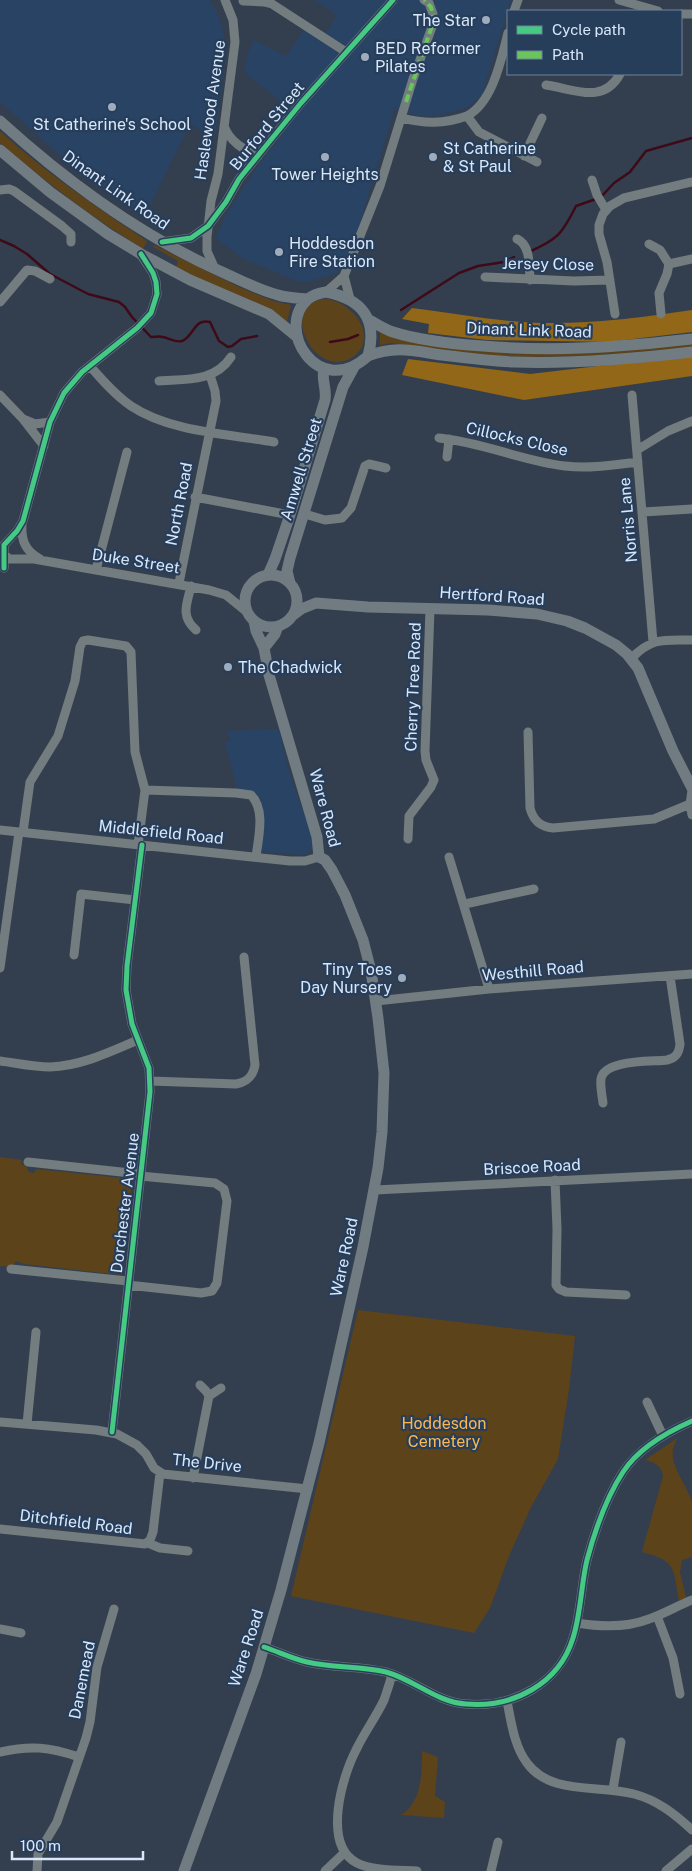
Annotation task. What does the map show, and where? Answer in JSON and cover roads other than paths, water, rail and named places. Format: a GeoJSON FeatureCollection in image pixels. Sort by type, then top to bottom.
{"type":"FeatureCollection","features":[{"type":"Feature","properties":{"kind":"main road","name":"Dinant Link Road"},"geometry":{"type":"LineString","coordinates":[[0,121],[40,157],[91,196],[122,218],[162,242],[215,269],[270,293],[308,299]]}},
{"type":"Feature","properties":{"kind":"main road"},"geometry":{"type":"LineString","coordinates":[[0,150],[78,213],[141,254],[190,280],[269,314],[296,336],[303,350],[315,363],[324,369],[337,371],[354,367],[368,356],[371,329],[368,320],[350,299],[326,292],[308,299],[300,312],[296,336]]}},
{"type":"Feature","properties":{"kind":"main road","name":"Dinant Link Road"},"geometry":{"type":"LineString","coordinates":[[368,320],[390,331],[422,339],[515,348],[594,348],[692,339]]}},
{"type":"Feature","properties":{"kind":"main road","name":"Dinant Link Road"},"geometry":{"type":"LineString","coordinates":[[368,356],[398,348],[489,360],[539,362],[627,358],[692,352]]}},
{"type":"Feature","properties":{"kind":"main road","name":"Amwell Street"},"geometry":{"type":"LineString","coordinates":[[292,585],[287,571],[288,564],[343,387],[354,367]]}},
{"type":"Feature","properties":{"kind":"main road","name":"Amwell Street"},"geometry":{"type":"LineString","coordinates":[[268,575],[276,559],[325,400],[326,391],[322,375],[324,369]]}},
{"type":"Feature","properties":{"kind":"main road"},"geometry":{"type":"LineString","coordinates":[[268,575],[279,576],[316,603],[301,609],[278,626],[262,625],[251,616],[245,597],[254,581],[268,575]]}},
{"type":"Feature","properties":{"kind":"main road"},"geometry":{"type":"LineString","coordinates":[[292,585],[297,602],[293,615]]}},
{"type":"Feature","properties":{"kind":"main road","name":"Hertford Road"},"geometry":{"type":"LineString","coordinates":[[316,603],[509,611],[537,614],[578,625],[603,637],[622,649],[644,679],[673,751],[692,790]]}},
{"type":"Feature","properties":{"kind":"main road","name":"Ware Road"},"geometry":{"type":"LineString","coordinates":[[184,1871],[264,1647],[308,1488],[375,1190],[382,1138],[384,1098],[382,1056],[376,1001],[366,950],[352,910],[332,870],[325,860],[319,857],[317,838],[269,675],[264,648],[251,616]]}},
{"type":"Feature","properties":{"kind":"main road"},"geometry":{"type":"LineString","coordinates":[[264,648],[275,634],[278,626]]}},
{"type":"Feature","properties":{"kind":"street","name":"Haslewood Avenue"},"geometry":{"type":"LineString","coordinates":[[208,226],[218,174],[234,53],[235,32],[230,12],[224,0]]}},
{"type":"Feature","properties":{"kind":"street","name":"Burford Street"},"geometry":{"type":"LineString","coordinates":[[162,242],[191,238],[208,226],[226,202],[239,179],[301,103],[393,0]]}},
{"type":"Feature","properties":{"kind":"street"},"geometry":{"type":"LineString","coordinates":[[326,292],[344,276],[380,186],[434,20],[431,7],[424,0]]}},
{"type":"Feature","properties":{"kind":"street"},"geometry":{"type":"LineString","coordinates":[[431,7],[438,0]]}},
{"type":"Feature","properties":{"kind":"street"},"geometry":{"type":"LineString","coordinates":[[620,0],[643,10]]}},
{"type":"Feature","properties":{"kind":"street"},"geometry":{"type":"LineString","coordinates":[[243,1],[272,4],[346,52]]}},
{"type":"Feature","properties":{"kind":"street"},"geometry":{"type":"LineString","coordinates":[[402,118],[432,123],[451,121],[467,116],[477,109],[485,101],[507,36]]}},
{"type":"Feature","properties":{"kind":"street"},"geometry":{"type":"LineString","coordinates":[[546,85],[598,93],[610,87],[619,75]]}},
{"type":"Feature","properties":{"kind":"street"},"geometry":{"type":"LineString","coordinates":[[467,116],[479,132],[537,162]]}},
{"type":"Feature","properties":{"kind":"street"},"geometry":{"type":"LineString","coordinates":[[524,156],[542,118]]}},
{"type":"Feature","properties":{"kind":"street"},"geometry":{"type":"LineString","coordinates":[[223,125],[233,141],[258,156]]}},
{"type":"Feature","properties":{"kind":"street"},"geometry":{"type":"LineString","coordinates":[[592,180],[604,208],[598,230],[610,280],[615,314]]}},
{"type":"Feature","properties":{"kind":"street"},"geometry":{"type":"LineString","coordinates":[[604,208],[624,198],[692,182]]}},
{"type":"Feature","properties":{"kind":"street"},"geometry":{"type":"LineString","coordinates":[[0,190],[14,190],[62,226],[70,234],[71,242]]}},
{"type":"Feature","properties":{"kind":"street"},"geometry":{"type":"LineString","coordinates":[[208,226],[207,252],[215,269]]}},
{"type":"Feature","properties":{"kind":"street"},"geometry":{"type":"LineString","coordinates":[[517,239],[525,246],[529,260],[530,280]]}},
{"type":"Feature","properties":{"kind":"street"},"geometry":{"type":"LineString","coordinates":[[649,244],[660,250],[669,264],[667,274],[660,288],[661,314]]}},
{"type":"Feature","properties":{"kind":"street"},"geometry":{"type":"LineString","coordinates":[[2,573],[4,554],[2,544],[17,531],[23,521],[50,422],[64,393],[90,366],[148,318],[154,305],[156,282],[154,273],[141,254]]}},
{"type":"Feature","properties":{"kind":"street"},"geometry":{"type":"LineString","coordinates":[[669,264],[692,259]]}},
{"type":"Feature","properties":{"kind":"street"},"geometry":{"type":"LineString","coordinates":[[0,302],[27,270],[35,271],[50,279]]}},
{"type":"Feature","properties":{"kind":"street"},"geometry":{"type":"LineString","coordinates":[[344,276],[350,299]]}},
{"type":"Feature","properties":{"kind":"street","name":"Jersey Close"},"geometry":{"type":"LineString","coordinates":[[485,278],[610,280]]}},
{"type":"Feature","properties":{"kind":"street"},"geometry":{"type":"LineString","coordinates":[[159,381],[210,376],[223,368],[231,357]]}},
{"type":"Feature","properties":{"kind":"street"},"geometry":{"type":"LineString","coordinates":[[90,366],[118,396],[145,415],[170,424],[274,442]]}},
{"type":"Feature","properties":{"kind":"street","name":"North Road"},"geometry":{"type":"LineString","coordinates":[[179,583],[216,396],[210,376]]}},
{"type":"Feature","properties":{"kind":"street"},"geometry":{"type":"LineString","coordinates":[[0,395],[23,419],[44,446]]}},
{"type":"Feature","properties":{"kind":"street","name":"Norris Lane"},"geometry":{"type":"LineString","coordinates":[[632,395],[653,642]]}},
{"type":"Feature","properties":{"kind":"street"},"geometry":{"type":"LineString","coordinates":[[23,419],[35,424],[50,422]]}},
{"type":"Feature","properties":{"kind":"street"},"geometry":{"type":"LineString","coordinates":[[637,450],[668,431],[692,421]]}},
{"type":"Feature","properties":{"kind":"street","name":"Cillocks Close"},"geometry":{"type":"LineString","coordinates":[[439,438],[476,444],[567,467],[638,462]]}},
{"type":"Feature","properties":{"kind":"street","name":"Cillocks Close"},"geometry":{"type":"LineString","coordinates":[[447,457],[449,439]]}},
{"type":"Feature","properties":{"kind":"street"},"geometry":{"type":"LineString","coordinates":[[96,570],[127,452]]}},
{"type":"Feature","properties":{"kind":"street"},"geometry":{"type":"LineString","coordinates":[[305,514],[325,520],[342,518],[351,508],[367,465],[386,468]]}},
{"type":"Feature","properties":{"kind":"street"},"geometry":{"type":"LineString","coordinates":[[196,497],[290,515]]}},
{"type":"Feature","properties":{"kind":"street"},"geometry":{"type":"LineString","coordinates":[[642,512],[692,509]]}},
{"type":"Feature","properties":{"kind":"street"},"geometry":{"type":"LineString","coordinates":[[23,521],[23,542],[32,554],[44,561]]}},
{"type":"Feature","properties":{"kind":"street"},"geometry":{"type":"LineString","coordinates":[[2,573],[13,559],[9,559],[4,554]]}},
{"type":"Feature","properties":{"kind":"street","name":"Duke Street"},"geometry":{"type":"LineString","coordinates":[[13,559],[21,558],[44,561],[179,583],[215,591],[226,595],[251,616]]}},
{"type":"Feature","properties":{"kind":"street"},"geometry":{"type":"LineString","coordinates":[[191,586],[185,614],[188,623],[196,630]]}},
{"type":"Feature","properties":{"kind":"street","name":"Cherry Tree Road"},"geometry":{"type":"LineString","coordinates":[[408,839],[409,816],[431,787],[434,780],[426,760],[430,609]]}},
{"type":"Feature","properties":{"kind":"street"},"geometry":{"type":"LineString","coordinates":[[631,659],[646,645],[653,642],[692,640]]}},
{"type":"Feature","properties":{"kind":"street","name":"Dorchester Avenue"},"geometry":{"type":"LineString","coordinates":[[21,832],[30,782],[53,746],[60,729],[75,681],[80,647],[83,641],[123,645],[130,650],[135,752],[144,790],[126,979],[128,1008],[147,1062],[150,1081],[112,1432]]}},
{"type":"Feature","properties":{"kind":"street"},"geometry":{"type":"LineString","coordinates":[[528,732],[530,808],[535,820],[541,825],[553,828],[654,819],[690,804]]}},
{"type":"Feature","properties":{"kind":"street"},"geometry":{"type":"LineString","coordinates":[[144,790],[251,795],[256,802],[259,820],[256,857]]}},
{"type":"Feature","properties":{"kind":"street"},"geometry":{"type":"LineString","coordinates":[[692,790],[690,804],[692,815]]}},
{"type":"Feature","properties":{"kind":"street","name":"Middlefield Road"},"geometry":{"type":"LineString","coordinates":[[0,830],[305,862],[319,857]]}},
{"type":"Feature","properties":{"kind":"street"},"geometry":{"type":"LineString","coordinates":[[0,968],[21,832]]}},
{"type":"Feature","properties":{"kind":"street"},"geometry":{"type":"LineString","coordinates":[[449,857],[489,989]]}},
{"type":"Feature","properties":{"kind":"street"},"geometry":{"type":"LineString","coordinates":[[464,904],[534,889]]}},
{"type":"Feature","properties":{"kind":"street"},"geometry":{"type":"LineString","coordinates":[[74,955],[81,894],[135,900]]}},
{"type":"Feature","properties":{"kind":"street"},"geometry":{"type":"LineString","coordinates":[[150,1081],[236,1084],[246,1081],[251,1076],[255,1065],[244,957]]}},
{"type":"Feature","properties":{"kind":"street","name":"Westhill Road"},"geometry":{"type":"LineString","coordinates":[[376,1001],[489,989],[692,974]]}},
{"type":"Feature","properties":{"kind":"street"},"geometry":{"type":"LineString","coordinates":[[603,1103],[601,1080],[608,1068],[667,1060],[677,1054],[680,1044],[670,976]]}},
{"type":"Feature","properties":{"kind":"street"},"geometry":{"type":"LineString","coordinates":[[0,1061],[38,1066],[69,1065],[96,1057],[138,1040]]}},
{"type":"Feature","properties":{"kind":"street"},"geometry":{"type":"LineString","coordinates":[[11,1269],[201,1293],[212,1291],[217,1283],[227,1201],[224,1189],[215,1183],[28,1162]]}},
{"type":"Feature","properties":{"kind":"street","name":"Briscoe Road"},"geometry":{"type":"LineString","coordinates":[[375,1190],[692,1174]]}},
{"type":"Feature","properties":{"kind":"street"},"geometry":{"type":"LineString","coordinates":[[555,1180],[556,1285],[558,1289],[566,1292],[626,1295]]}},
{"type":"Feature","properties":{"kind":"street"},"geometry":{"type":"LineString","coordinates":[[28,1424],[36,1332]]}},
{"type":"Feature","properties":{"kind":"street"},"geometry":{"type":"LineString","coordinates":[[194,1478],[208,1396],[200,1385]]}},
{"type":"Feature","properties":{"kind":"street"},"geometry":{"type":"LineString","coordinates":[[208,1396],[221,1388]]}},
{"type":"Feature","properties":{"kind":"street"},"geometry":{"type":"LineString","coordinates":[[647,1402],[663,1436]]}},
{"type":"Feature","properties":{"kind":"street"},"geometry":{"type":"LineString","coordinates":[[264,1647],[307,1662],[361,1668],[392,1674],[406,1679],[450,1702],[481,1705],[506,1701],[527,1693],[553,1674],[571,1645],[577,1623],[588,1559],[606,1504],[619,1478],[631,1462],[663,1436],[692,1421]]}},
{"type":"Feature","properties":{"kind":"street","name":"The Drive"},"geometry":{"type":"LineString","coordinates":[[0,1422],[112,1432],[137,1445],[160,1473],[194,1478],[308,1488]]}},
{"type":"Feature","properties":{"kind":"street","name":"Ditchfield Road"},"geometry":{"type":"LineString","coordinates":[[148,1543],[153,1532],[160,1473]]}},
{"type":"Feature","properties":{"kind":"street","name":"Ditchfield Road"},"geometry":{"type":"LineString","coordinates":[[0,1529],[136,1544],[148,1543],[160,1548],[188,1551]]}},
{"type":"Feature","properties":{"kind":"street"},"geometry":{"type":"LineString","coordinates":[[577,1623],[619,1626],[648,1620],[692,1600]]}},
{"type":"Feature","properties":{"kind":"street","name":"Danemead"},"geometry":{"type":"LineString","coordinates":[[37,1871],[38,1854],[57,1822],[90,1722],[99,1659],[114,1609]]}},
{"type":"Feature","properties":{"kind":"street"},"geometry":{"type":"LineString","coordinates":[[657,1616],[673,1658],[680,1694]]}},
{"type":"Feature","properties":{"kind":"street"},"geometry":{"type":"LineString","coordinates":[[0,1629],[21,1634]]}},
{"type":"Feature","properties":{"kind":"street"},"geometry":{"type":"LineString","coordinates":[[392,1674],[384,1700],[356,1750],[341,1790],[339,1840],[344,1853],[352,1861],[364,1866],[418,1871]]}},
{"type":"Feature","properties":{"kind":"street"},"geometry":{"type":"LineString","coordinates":[[506,1701],[521,1752],[527,1763],[536,1773],[564,1785],[613,1789],[636,1794],[652,1800],[674,1814],[692,1830]]}},
{"type":"Feature","properties":{"kind":"street"},"geometry":{"type":"LineString","coordinates":[[613,1789],[621,1742]]}},
{"type":"Feature","properties":{"kind":"street"},"geometry":{"type":"LineString","coordinates":[[0,1752],[23,1747],[37,1747],[79,1757]]}},
{"type":"Feature","properties":{"kind":"street"},"geometry":{"type":"LineString","coordinates":[[491,1871],[498,1842]]}},
{"type":"Feature","properties":{"kind":"street"},"geometry":{"type":"LineString","coordinates":[[666,1871],[692,1849]]}},
{"type":"Feature","properties":{"kind":"street"},"geometry":{"type":"LineString","coordinates":[[325,1871],[344,1853]]}},
{"type":"Feature","properties":{"kind":"waterway"},"geometry":{"type":"LineString","coordinates":[[601,197],[614,183],[630,172],[646,151],[692,138]]}},
{"type":"Feature","properties":{"kind":"waterway"},"geometry":{"type":"LineString","coordinates":[[529,252],[558,235],[576,206],[596,199]]}},
{"type":"Feature","properties":{"kind":"waterway"},"geometry":{"type":"LineString","coordinates":[[0,240],[27,254],[50,274],[88,294],[119,302],[151,337],[182,341],[186,339],[197,325],[205,321],[210,322],[219,341],[228,347],[241,339],[257,336]]}},
{"type":"Feature","properties":{"kind":"waterway"},"geometry":{"type":"LineString","coordinates":[[401,310],[459,273],[478,266],[504,262],[514,257]]}},
{"type":"Feature","properties":{"kind":"waterway"},"geometry":{"type":"LineString","coordinates":[[330,342],[358,335]]}},
{"type":"Feature","properties":{"kind":"place","name":"The Star"},"geometry":{"type":"Point","coordinates":[486,20]}},
{"type":"Feature","properties":{"kind":"place","name":"BED Reformer Pilates"},"geometry":{"type":"Point","coordinates":[365,57]}},
{"type":"Feature","properties":{"kind":"place","name":"St Catherine's School"},"geometry":{"type":"Point","coordinates":[112,107]}},
{"type":"Feature","properties":{"kind":"place","name":"Tower Heights"},"geometry":{"type":"Point","coordinates":[325,157]}},
{"type":"Feature","properties":{"kind":"place","name":"St Catherine & St Paul"},"geometry":{"type":"Point","coordinates":[433,157]}},
{"type":"Feature","properties":{"kind":"place","name":"Hoddesdon Fire Station"},"geometry":{"type":"Point","coordinates":[279,252]}},
{"type":"Feature","properties":{"kind":"place","name":"The Chadwick"},"geometry":{"type":"Point","coordinates":[228,667]}},
{"type":"Feature","properties":{"kind":"place","name":"Tiny Toes Day Nursery"},"geometry":{"type":"Point","coordinates":[402,978]}},
{"type":"Feature","properties":{"kind":"park label","name":"Hoddesdon Cemetery"},"geometry":{"type":"Point","coordinates":[444,1432]}}]}
